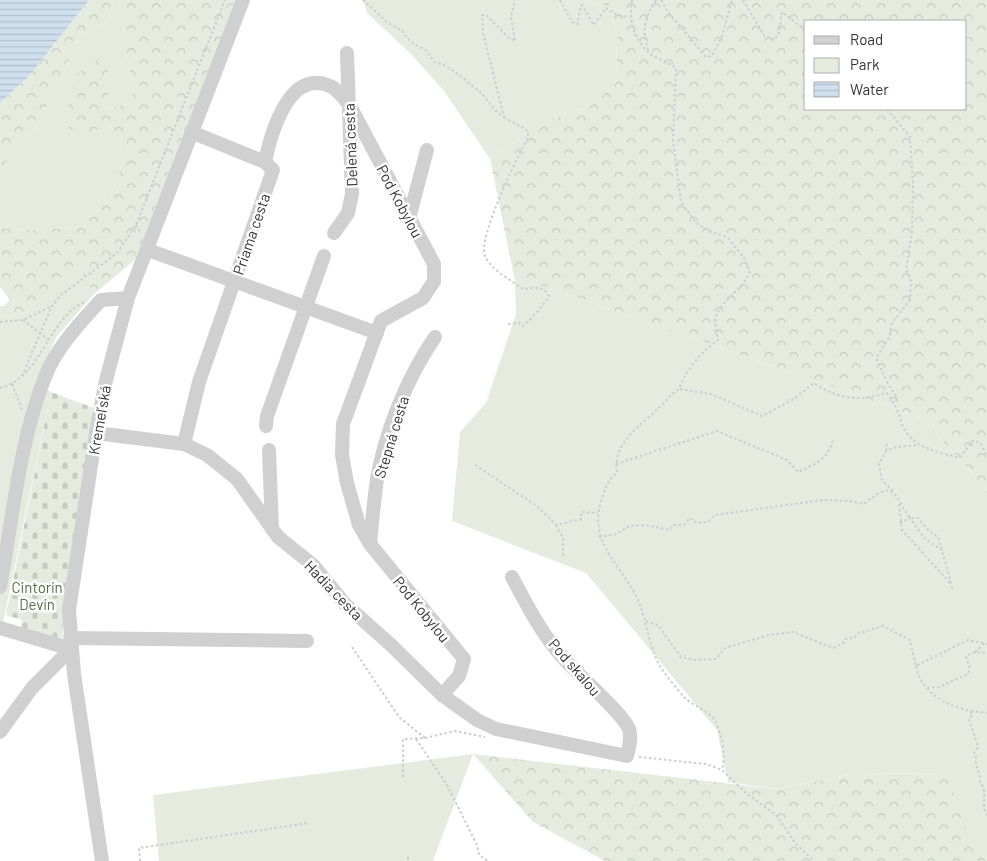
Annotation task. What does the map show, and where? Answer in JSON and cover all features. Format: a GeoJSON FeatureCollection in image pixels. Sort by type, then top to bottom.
{"type":"FeatureCollection","features":[{"type":"Feature","properties":{"kind":"street","name":"Kremeľská"},"geometry":{"type":"LineString","coordinates":[[102,861],[74,674],[69,610],[96,433],[106,380],[128,298],[243,0]]}},
{"type":"Feature","properties":{"kind":"street","name":"Delená cesta"},"geometry":{"type":"LineString","coordinates":[[334,232],[348,213],[352,194],[347,53]]}},
{"type":"Feature","properties":{"kind":"street","name":"Priama cesta"},"geometry":{"type":"LineString","coordinates":[[184,444],[199,382],[273,170],[265,162],[274,128],[286,102],[299,88],[317,83],[333,88],[349,104]]}},
{"type":"Feature","properties":{"kind":"street","name":"Pod Kobylou"},"geometry":{"type":"LineString","coordinates":[[349,104],[434,264],[434,282],[423,298],[381,321],[343,424],[342,455],[347,483],[359,524],[370,544],[464,660],[459,676],[442,695]]}},
{"type":"Feature","properties":{"kind":"street"},"geometry":{"type":"LineString","coordinates":[[191,132],[265,162]]}},
{"type":"Feature","properties":{"kind":"street"},"geometry":{"type":"LineString","coordinates":[[409,218],[427,150]]}},
{"type":"Feature","properties":{"kind":"street"},"geometry":{"type":"LineString","coordinates":[[148,250],[377,333]]}},
{"type":"Feature","properties":{"kind":"street"},"geometry":{"type":"LineString","coordinates":[[266,426],[267,416],[324,256]]}},
{"type":"Feature","properties":{"kind":"street"},"geometry":{"type":"LineString","coordinates":[[0,587],[30,428],[45,377],[55,358],[78,325],[101,300],[128,298]]}},
{"type":"Feature","properties":{"kind":"street","name":"Stepná cesta"},"geometry":{"type":"LineString","coordinates":[[370,544],[377,478],[393,423],[402,395],[421,357],[435,337]]}},
{"type":"Feature","properties":{"kind":"street","name":"Hadia cesta"},"geometry":{"type":"LineString","coordinates":[[96,433],[184,444],[207,455],[237,479],[278,537],[313,565],[345,604],[392,645],[442,695]]}},
{"type":"Feature","properties":{"kind":"street"},"geometry":{"type":"LineString","coordinates":[[269,450],[272,529]]}},
{"type":"Feature","properties":{"kind":"street","name":"Pod skalou"},"geometry":{"type":"LineString","coordinates":[[512,577],[535,618],[562,657],[620,716],[629,729],[631,741],[627,756]]}},
{"type":"Feature","properties":{"kind":"street"},"geometry":{"type":"LineString","coordinates":[[0,628],[71,643],[307,641]]}},
{"type":"Feature","properties":{"kind":"street"},"geometry":{"type":"LineString","coordinates":[[0,732],[32,688],[48,672],[71,643]]}},
{"type":"Feature","properties":{"kind":"street"},"geometry":{"type":"LineString","coordinates":[[48,672],[74,674]]}},
{"type":"Feature","properties":{"kind":"street"},"geometry":{"type":"LineString","coordinates":[[442,695],[496,730],[627,756]]}},
{"type":"Feature","properties":{"kind":"path"},"geometry":{"type":"LineString","coordinates":[[0,388],[12,384],[22,376],[52,306],[62,295],[116,253],[136,225],[225,0]]}},
{"type":"Feature","properties":{"kind":"path"},"geometry":{"type":"LineString","coordinates":[[363,0],[387,22],[402,32],[411,42],[427,51],[434,62],[443,63],[482,94],[498,114],[524,127],[528,131],[528,137],[488,226],[484,254],[489,263],[523,290],[538,287],[546,292],[548,296],[523,326],[519,323],[508,324]]}},
{"type":"Feature","properties":{"kind":"path"},"geometry":{"type":"LineString","coordinates":[[504,117],[487,50],[482,15],[486,15],[509,38],[515,41],[511,17],[515,0]]}},
{"type":"Feature","properties":{"kind":"path"},"geometry":{"type":"LineString","coordinates":[[560,0],[572,22],[578,24],[582,5],[594,25],[606,8],[618,15],[629,17]]}},
{"type":"Feature","properties":{"kind":"path"},"geometry":{"type":"LineString","coordinates":[[632,0],[629,17],[633,30],[648,53],[676,68],[672,140],[681,202],[696,223],[709,231],[727,237],[744,258],[750,271],[745,284],[728,299],[716,318],[718,340],[695,362],[681,380],[679,389],[631,433],[621,448],[616,464],[618,473],[609,480],[605,487],[598,513],[599,537],[606,552],[633,590],[646,621],[648,640],[662,669],[686,698],[715,720],[724,761],[722,770]]}},
{"type":"Feature","properties":{"kind":"path"},"geometry":{"type":"LineString","coordinates":[[648,53],[643,32],[648,12],[656,0]]}},
{"type":"Feature","properties":{"kind":"path"},"geometry":{"type":"LineString","coordinates":[[661,0],[668,12],[706,56],[712,56],[722,36],[732,0]]}},
{"type":"Feature","properties":{"kind":"path"},"geometry":{"type":"LineString","coordinates":[[743,0],[765,37],[775,40],[779,32],[782,12],[804,30]]}},
{"type":"Feature","properties":{"kind":"path"},"geometry":{"type":"LineString","coordinates":[[888,110],[910,137],[913,184],[912,234],[906,269],[910,281],[910,300],[892,323],[889,338],[876,358],[897,398],[895,403]]}},
{"type":"Feature","properties":{"kind":"path"},"geometry":{"type":"LineString","coordinates":[[0,322],[23,320],[52,306]]}},
{"type":"Feature","properties":{"kind":"path"},"geometry":{"type":"LineString","coordinates":[[23,320],[48,340]]}},
{"type":"Feature","properties":{"kind":"path"},"geometry":{"type":"LineString","coordinates":[[12,384],[15,396],[30,428]]}},
{"type":"Feature","properties":{"kind":"path"},"geometry":{"type":"LineString","coordinates":[[679,389],[711,394],[762,416],[794,399],[814,384],[826,391],[858,400],[887,393],[895,403],[910,438],[918,445]]}},
{"type":"Feature","properties":{"kind":"path"},"geometry":{"type":"LineString","coordinates":[[616,464],[717,431],[787,460],[798,472],[815,464],[831,450],[833,438]]}},
{"type":"Feature","properties":{"kind":"path"},"geometry":{"type":"LineString","coordinates":[[886,451],[896,447],[918,445],[959,458],[974,440],[981,444],[987,457]]}},
{"type":"Feature","properties":{"kind":"path"},"geometry":{"type":"LineString","coordinates":[[886,444],[886,451],[879,464],[882,480],[894,493],[926,539],[942,550]]}},
{"type":"Feature","properties":{"kind":"path"},"geometry":{"type":"LineString","coordinates":[[475,465],[536,506],[556,525],[563,538],[562,556]]}},
{"type":"Feature","properties":{"kind":"path"},"geometry":{"type":"LineString","coordinates":[[599,537],[617,534],[629,526],[646,525],[669,530],[674,525],[684,525],[690,518],[697,523],[708,522],[715,514],[823,500],[850,501],[864,504],[879,491],[887,490],[894,493]]}},
{"type":"Feature","properties":{"kind":"path"},"geometry":{"type":"LineString","coordinates":[[899,502],[900,523],[908,538],[952,584]]}},
{"type":"Feature","properties":{"kind":"path"},"geometry":{"type":"LineString","coordinates":[[556,525],[581,519],[581,512],[598,513]]}},
{"type":"Feature","properties":{"kind":"path"},"geometry":{"type":"LineString","coordinates":[[900,523],[910,518],[918,518],[929,531],[938,536],[953,590]]}},
{"type":"Feature","properties":{"kind":"path"},"geometry":{"type":"LineString","coordinates":[[646,621],[658,625],[681,657],[695,660],[716,659],[725,648],[769,635],[793,632],[832,648],[843,643],[845,639],[854,638],[857,634],[883,626],[910,640],[918,677],[927,688],[950,705],[970,711],[987,713]]}},
{"type":"Feature","properties":{"kind":"path"},"geometry":{"type":"LineString","coordinates":[[916,666],[968,640],[986,644]]}},
{"type":"Feature","properties":{"kind":"path"},"geometry":{"type":"LineString","coordinates":[[927,688],[939,687],[968,674],[970,669],[966,656],[986,644]]}},
{"type":"Feature","properties":{"kind":"path"},"geometry":{"type":"LineString","coordinates":[[352,647],[399,717],[425,738]]}},
{"type":"Feature","properties":{"kind":"path"},"geometry":{"type":"LineString","coordinates":[[975,652],[987,653]]}},
{"type":"Feature","properties":{"kind":"path"},"geometry":{"type":"LineString","coordinates":[[970,711],[973,714],[969,719],[978,747],[974,753],[976,756],[974,763],[980,776],[981,785],[984,788],[984,809],[987,815]]}},
{"type":"Feature","properties":{"kind":"path"},"geometry":{"type":"LineString","coordinates":[[403,777],[403,739],[408,737],[416,739],[425,738],[455,731],[490,738]]}},
{"type":"Feature","properties":{"kind":"path"},"geometry":{"type":"LineString","coordinates":[[416,739],[446,785],[477,845],[479,855],[488,861]]}},
{"type":"Feature","properties":{"kind":"path"},"geometry":{"type":"LineString","coordinates":[[627,756],[706,764],[722,770],[746,793],[776,815],[796,844],[814,861]]}},
{"type":"Feature","properties":{"kind":"path"},"geometry":{"type":"LineString","coordinates":[[140,861],[139,848],[308,823]]}},
{"type":"Feature","properties":{"kind":"green space"},"geometry":{"type":"Polygon","coordinates":[[[89,0],[114,0],[107,23],[82,34],[36,128],[16,141],[0,179],[0,103],[29,76],[89,0]]]}},
{"type":"Feature","properties":{"kind":"green space"},"geometry":{"type":"Polygon","coordinates":[[[114,0],[126,0],[123,36],[134,91],[129,103],[106,110],[98,103],[103,80],[115,62],[75,75],[107,122],[128,147],[109,201],[79,226],[47,230],[4,229],[0,218],[0,179],[16,141],[36,128],[82,34],[107,23],[114,0]]]}},
{"type":"Feature","properties":{"kind":"green space"},"geometry":{"type":"Polygon","coordinates":[[[126,0],[236,0],[136,259],[94,294],[80,269],[72,268],[69,283],[26,313],[0,317],[0,306],[4,306],[10,299],[0,287],[0,218],[5,229],[47,230],[79,226],[109,201],[128,147],[107,122],[86,137],[64,125],[75,75],[109,51],[115,62],[103,80],[111,92],[99,103],[106,110],[129,103],[134,91],[123,36],[126,0]]]}},
{"type":"Feature","properties":{"kind":"green space"},"geometry":{"type":"Polygon","coordinates":[[[363,0],[587,0],[588,2],[610,6],[617,39],[616,83],[591,106],[553,119],[509,145],[490,159],[444,91],[410,53],[367,13],[363,0]]]}},
{"type":"Feature","properties":{"kind":"green space"},"geometry":{"type":"Polygon","coordinates":[[[587,0],[987,0],[987,490],[921,418],[547,287],[515,281],[490,159],[509,145],[553,119],[591,106],[616,83],[617,39],[610,6],[588,2],[587,0]]]}},
{"type":"Feature","properties":{"kind":"green space"},"geometry":{"type":"Polygon","coordinates":[[[72,268],[80,268],[94,294],[57,336],[36,381],[51,392],[3,623],[0,622],[0,317],[27,313],[72,268]]]}},
{"type":"Feature","properties":{"kind":"green space"},"geometry":{"type":"Polygon","coordinates":[[[515,281],[547,287],[921,418],[987,490],[987,858],[975,854],[945,773],[854,774],[776,789],[728,782],[717,730],[586,573],[452,521],[460,432],[486,403],[516,314],[515,281]]]}},
{"type":"Feature","properties":{"kind":"green space","name":"Cintorín Devín"},"geometry":{"type":"Polygon","coordinates":[[[51,392],[94,408],[63,606],[63,636],[59,642],[20,628],[22,620],[6,615],[51,392]]]}},
{"type":"Feature","properties":{"kind":"green space"},"geometry":{"type":"Polygon","coordinates":[[[473,754],[433,861],[159,861],[153,795],[473,754]]]}},
{"type":"Feature","properties":{"kind":"green space"},"geometry":{"type":"Polygon","coordinates":[[[473,754],[776,789],[854,774],[946,773],[975,853],[987,858],[987,861],[605,861],[533,822],[473,754]]]}},
{"type":"Feature","properties":{"kind":"water"},"geometry":{"type":"Polygon","coordinates":[[[0,0],[89,0],[29,76],[0,103],[0,0]]]}}]}
